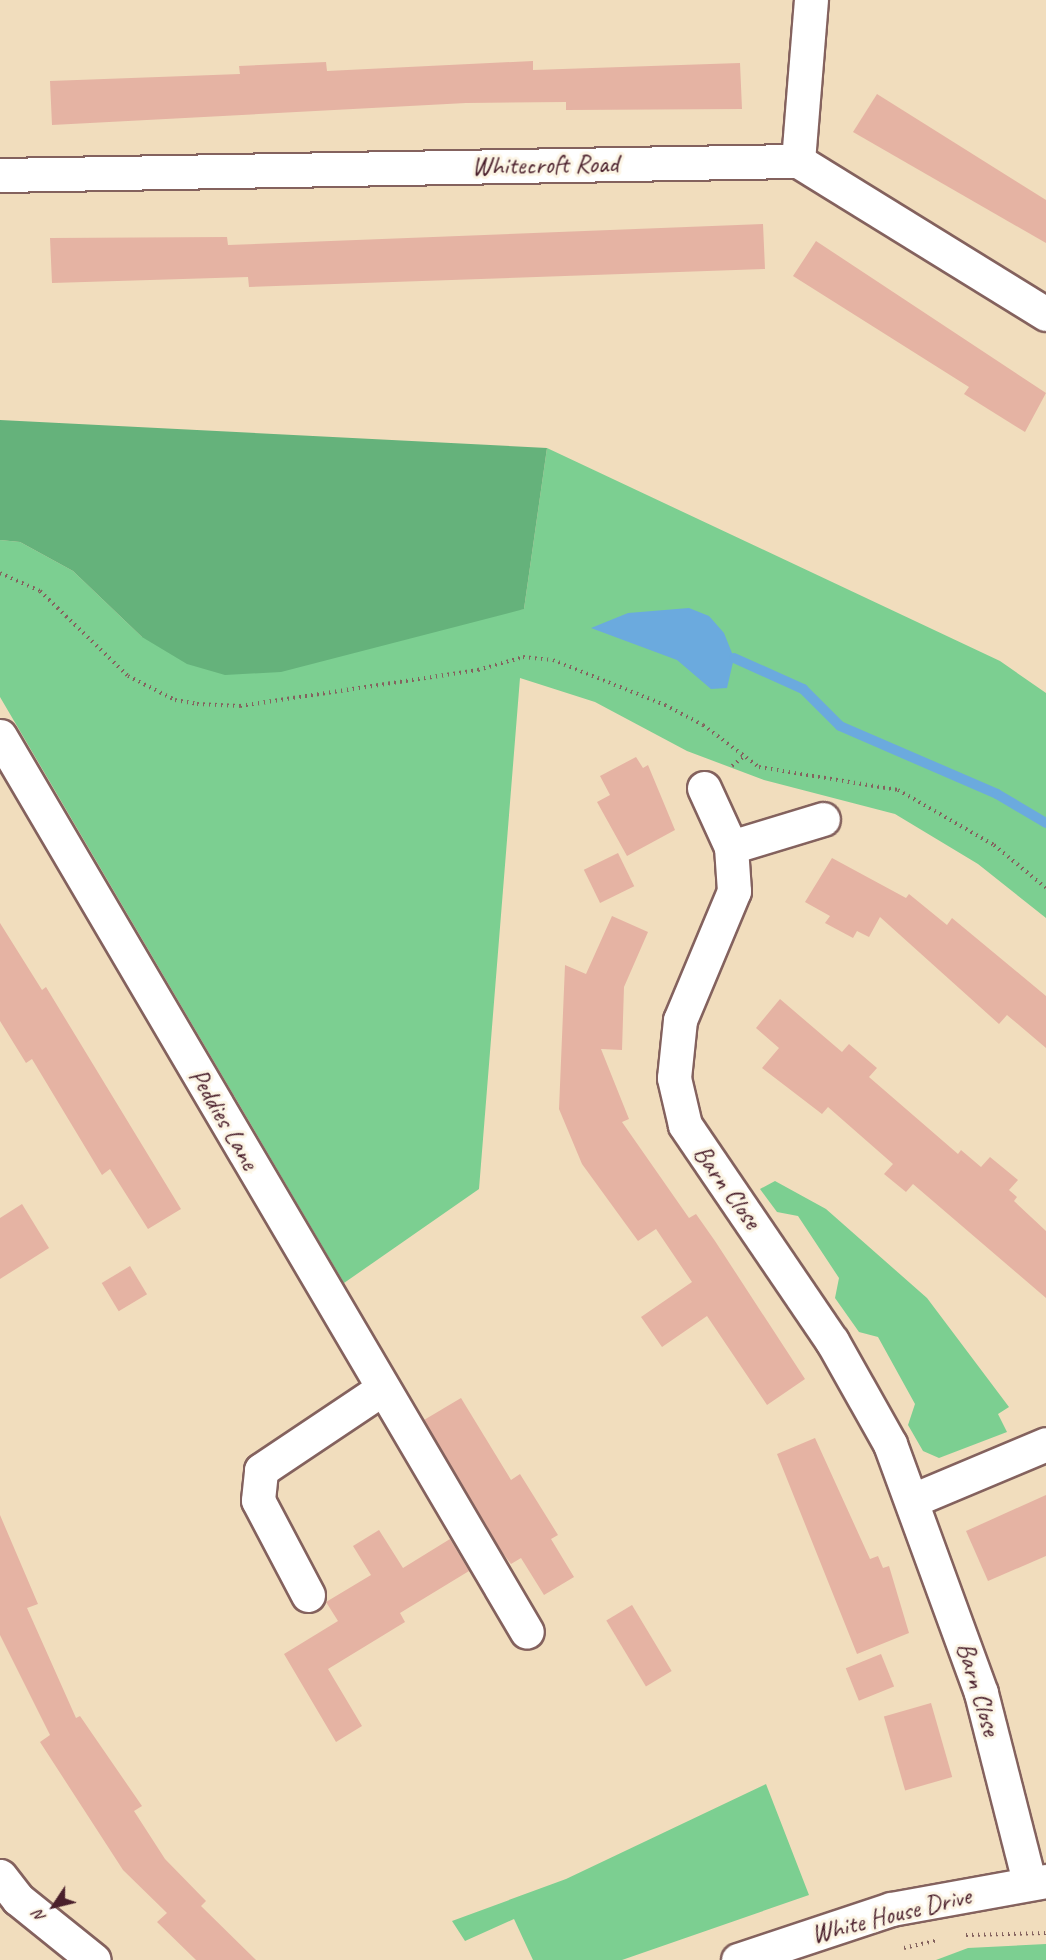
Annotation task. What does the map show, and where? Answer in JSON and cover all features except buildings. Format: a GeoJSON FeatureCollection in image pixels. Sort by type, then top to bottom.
{"type":"FeatureCollection","features":[{"type":"Feature","properties":{"kind":"street"},"geometry":{"type":"LineString","coordinates":[[811,0],[798,161],[1046,314]]}},
{"type":"Feature","properties":{"kind":"street","name":"Whitecroft Road"},"geometry":{"type":"LineString","coordinates":[[0,175],[798,161]]}},
{"type":"Feature","properties":{"kind":"street","name":"Peddies Lane"},"geometry":{"type":"LineString","coordinates":[[0,736],[527,1632]]}},
{"type":"Feature","properties":{"kind":"street","name":"Barn Close"},"geometry":{"type":"LineString","coordinates":[[704,788],[731,847],[731,907],[680,1020],[675,1048],[674,1078],[685,1125],[832,1341],[884,1434],[913,1500],[981,1693],[1037,1881]]}},
{"type":"Feature","properties":{"kind":"street"},"geometry":{"type":"LineString","coordinates":[[731,847],[823,819]]}},
{"type":"Feature","properties":{"kind":"street"},"geometry":{"type":"LineString","coordinates":[[308,1595],[258,1500],[261,1470],[382,1389]]}},
{"type":"Feature","properties":{"kind":"street"},"geometry":{"type":"LineString","coordinates":[[913,1500],[1046,1444]]}},
{"type":"Feature","properties":{"kind":"street"},"geometry":{"type":"LineString","coordinates":[[0,1876],[18,1899],[94,1960]]}},
{"type":"Feature","properties":{"kind":"street","name":"White House Drive"},"geometry":{"type":"LineString","coordinates":[[738,1960],[891,1909],[1037,1881]]}},
{"type":"Feature","properties":{"kind":"path"},"geometry":{"type":"LineString","coordinates":[[0,573],[40,591],[128,676],[175,700],[240,706],[478,670],[523,657],[553,660],[665,705],[703,725],[759,767],[898,790],[994,845],[1046,888]]}},
{"type":"Feature","properties":{"kind":"path"},"geometry":{"type":"LineString","coordinates":[[954,1936],[1046,1933]]}},
{"type":"Feature","properties":{"kind":"path"},"geometry":{"type":"LineString","coordinates":[[904,1948],[944,1938]]}},
{"type":"Feature","properties":{"kind":"green space"},"geometry":{"type":"Polygon","coordinates":[[[0,420],[547,448],[524,609],[281,672],[225,675],[187,664],[142,637],[73,571],[20,542],[0,540],[0,420]]]}},
{"type":"Feature","properties":{"kind":"green space"},"geometry":{"type":"Polygon","coordinates":[[[547,448],[1000,661],[1046,693],[1046,918],[978,864],[895,814],[764,780],[687,751],[595,702],[520,678],[479,1189],[344,1283],[0,697],[0,540],[20,542],[73,571],[142,637],[524,609],[547,448]]]}},
{"type":"Feature","properties":{"kind":"green space"},"geometry":{"type":"Polygon","coordinates":[[[775,1181],[826,1209],[927,1298],[1009,1407],[998,1414],[1007,1432],[939,1458],[923,1451],[908,1425],[915,1404],[878,1337],[859,1332],[835,1298],[839,1278],[798,1216],[777,1212],[760,1189],[775,1181]]]}},
{"type":"Feature","properties":{"kind":"green space"},"geometry":{"type":"Polygon","coordinates":[[[766,1784],[809,1895],[622,1960],[533,1960],[514,1919],[465,1941],[452,1921],[566,1879],[766,1784]]]}},
{"type":"Feature","properties":{"kind":"green space"},"geometry":{"type":"Polygon","coordinates":[[[1046,1944],[1046,1960],[936,1960],[968,1948],[1046,1944]]]}},
{"type":"Feature","properties":{"kind":"water"},"geometry":{"type":"Polygon","coordinates":[[[689,608],[709,616],[724,633],[734,658],[727,688],[711,689],[677,660],[591,628],[628,613],[689,608]]]}},
{"type":"Feature","properties":{"kind":"waterway"},"geometry":{"type":"LineString","coordinates":[[734,658],[803,689],[840,726],[997,794],[1046,823]]}}]}
